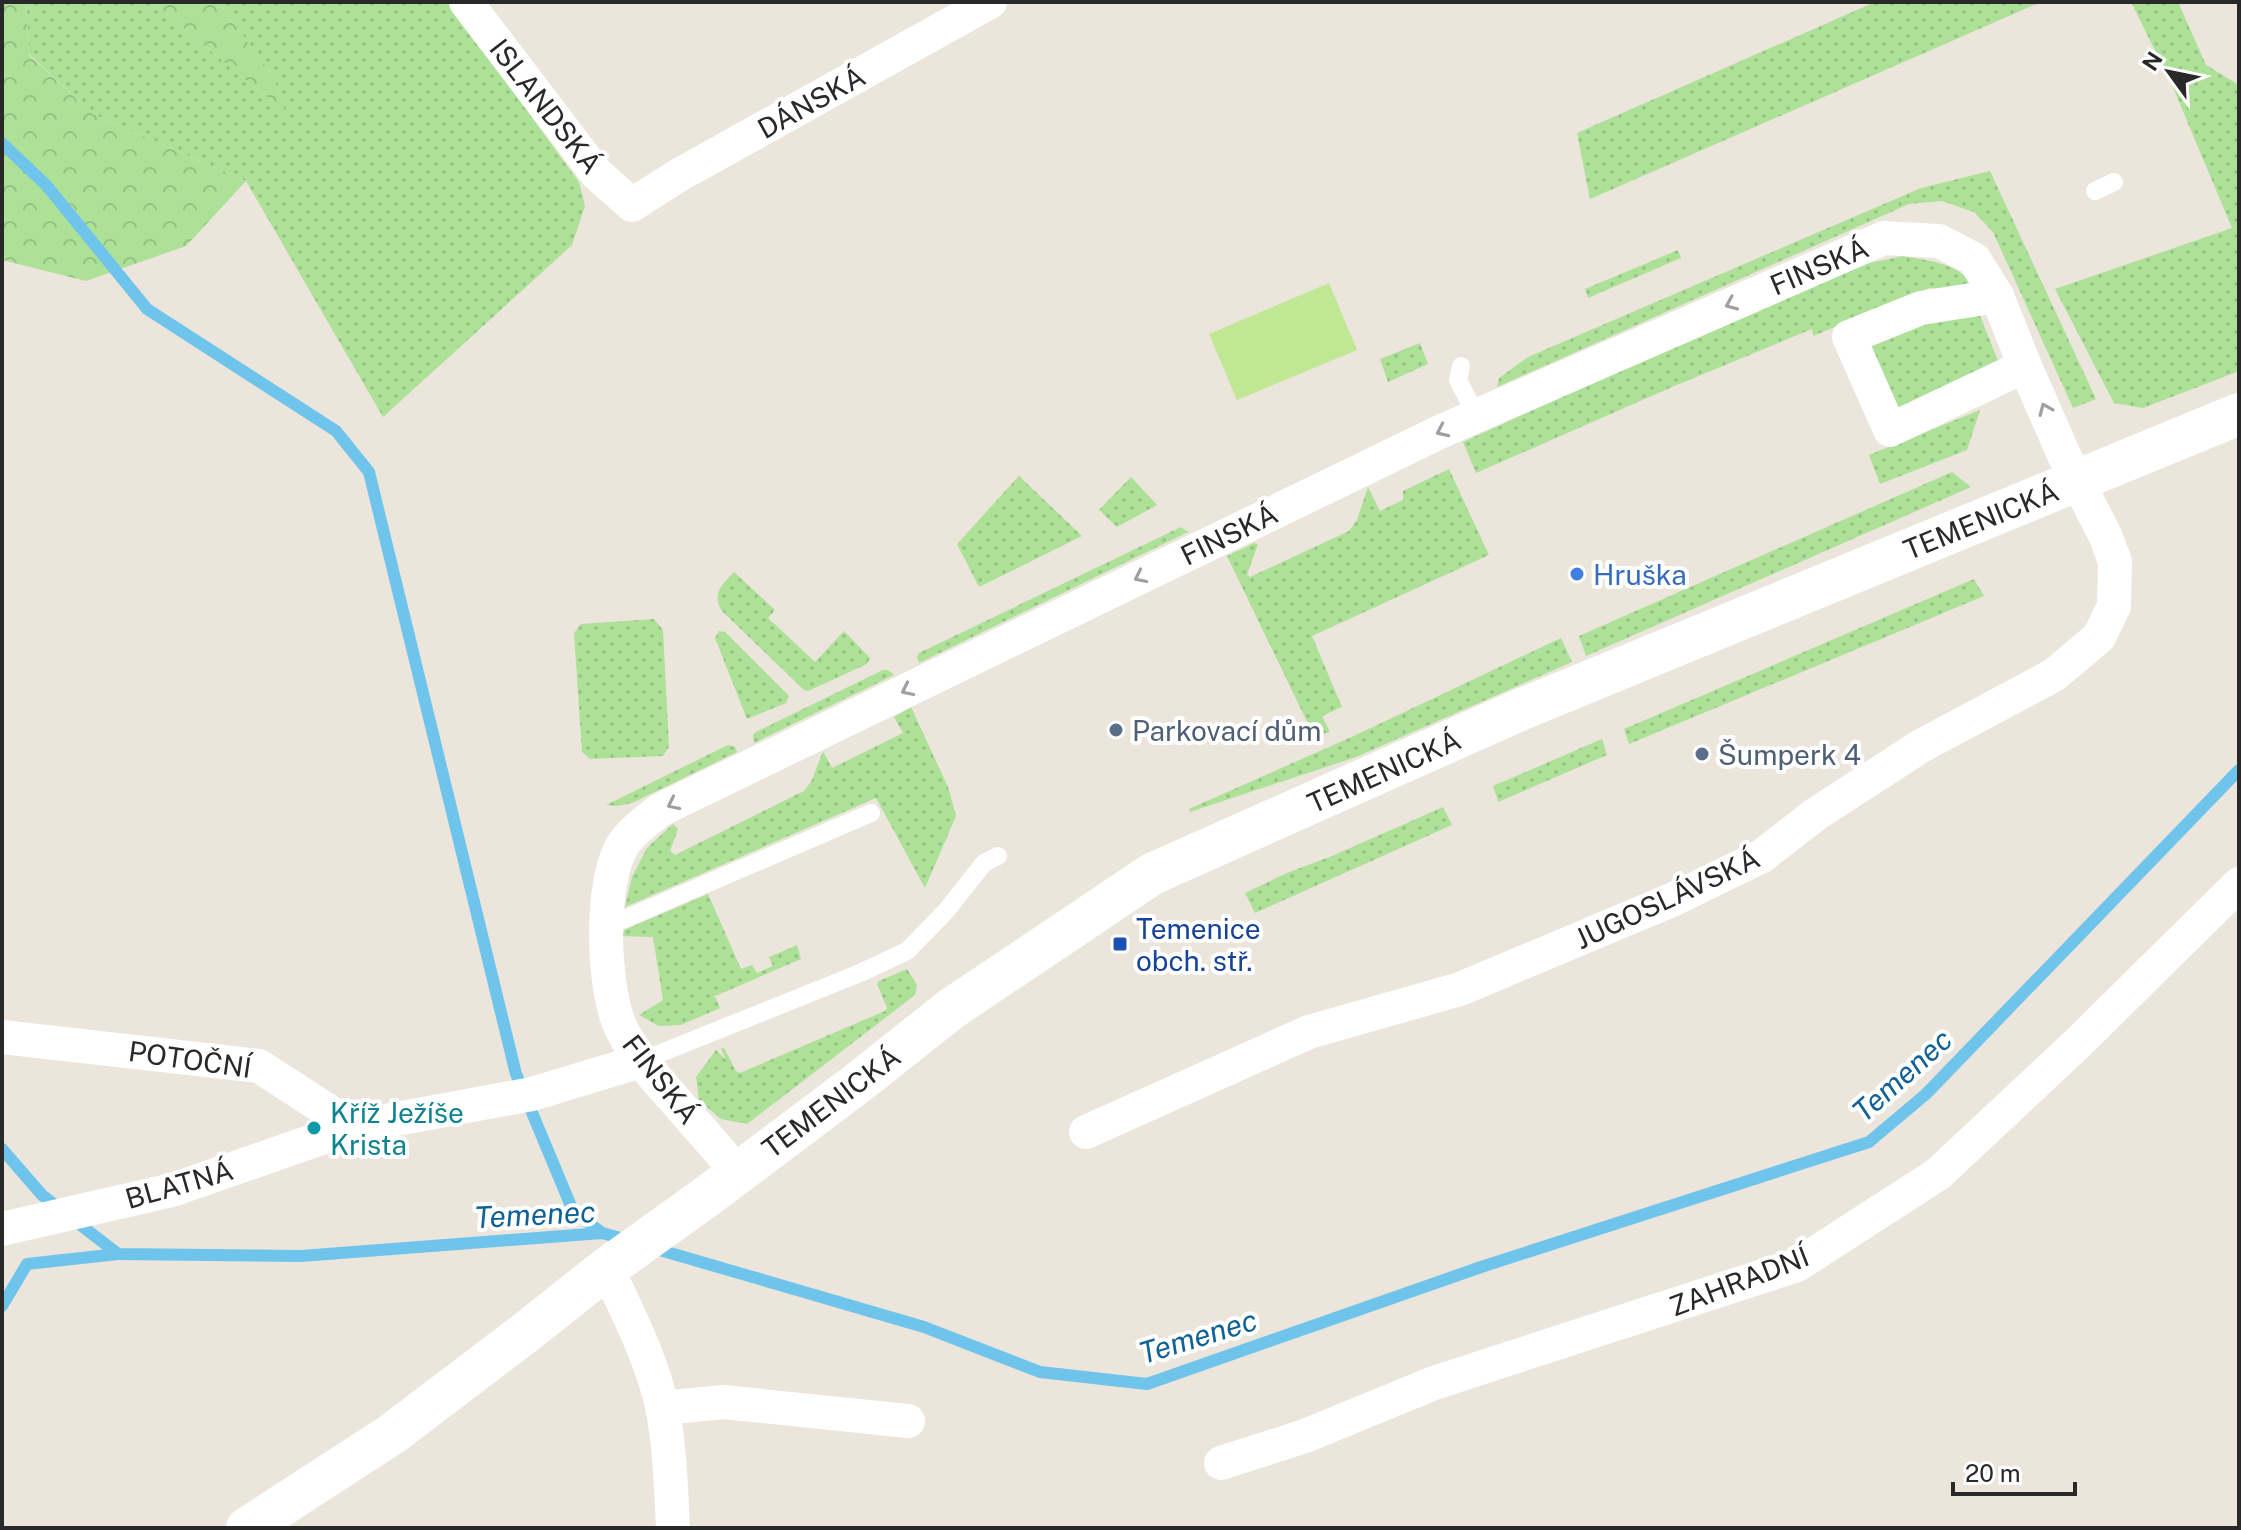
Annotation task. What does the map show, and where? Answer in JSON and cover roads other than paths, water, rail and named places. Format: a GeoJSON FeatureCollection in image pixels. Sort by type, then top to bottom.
{"type":"FeatureCollection","features":[{"type":"Feature","properties":{"kind":"street","name":"ISLANDSKÁ"},"geometry":{"type":"LineString","coordinates":[[466,2],[597,174],[632,205]]}},
{"type":"Feature","properties":{"kind":"street","name":"DÁNSKÁ"},"geometry":{"type":"LineString","coordinates":[[632,205],[679,175],[990,2]]}},
{"type":"Feature","properties":{"kind":"street","name":"FINSKÁ"},"geometry":{"type":"LineString","coordinates":[[722,1185],[621,1029],[611,1002],[606,927],[614,866],[623,844],[639,826],[660,810],[1476,415],[1884,238],[1939,241],[1974,259],[1997,296],[2077,481]]}},
{"type":"Feature","properties":{"kind":"street"},"geometry":{"type":"LineString","coordinates":[[1997,296],[1921,308],[1849,337],[1890,430],[2025,366]]}},
{"type":"Feature","properties":{"kind":"street","name":"TEMENICKÁ"},"geometry":{"type":"LineString","coordinates":[[247,1528],[392,1434],[951,1009],[1152,874],[1522,709],[2239,414]]}},
{"type":"Feature","properties":{"kind":"street","name":"JUGOSLÁVSKÁ"},"geometry":{"type":"LineString","coordinates":[[1086,1132],[1309,1032],[1460,989],[1674,899],[1762,856],[1816,814],[1921,746],[2054,675],[2099,637],[2114,606],[2115,562],[2106,537],[2077,481]]}},
{"type":"Feature","properties":{"kind":"street","name":"ZAHRADNÍ"},"geometry":{"type":"LineString","coordinates":[[1221,1463],[1305,1436],[1434,1383],[1797,1265],[1938,1174],[2080,1041],[2239,884]]}},
{"type":"Feature","properties":{"kind":"street","name":"POTOČNÍ"},"geometry":{"type":"LineString","coordinates":[[2,1037],[259,1066],[353,1127]]}},
{"type":"Feature","properties":{"kind":"street"},"geometry":{"type":"LineString","coordinates":[[353,1127],[532,1094],[641,1061]]}},
{"type":"Feature","properties":{"kind":"street","name":"BLATNÁ"},"geometry":{"type":"LineString","coordinates":[[2,1229],[172,1190],[353,1127]]}},
{"type":"Feature","properties":{"kind":"street"},"geometry":{"type":"LineString","coordinates":[[616,1261],[662,1408],[673,1528]]}},
{"type":"Feature","properties":{"kind":"street"},"geometry":{"type":"LineString","coordinates":[[662,1408],[723,1402],[908,1421]]}},
{"type":"Feature","properties":{"kind":"lane"},"geometry":{"type":"LineString","coordinates":[[2095,191],[2114,182]]}},
{"type":"Feature","properties":{"kind":"lane"},"geometry":{"type":"LineString","coordinates":[[1461,366],[1458,380],[1476,415]]}},
{"type":"Feature","properties":{"kind":"lane"},"geometry":{"type":"LineString","coordinates":[[606,927],[871,813]]}},
{"type":"Feature","properties":{"kind":"lane"},"geometry":{"type":"LineString","coordinates":[[641,1061],[907,951],[946,911],[984,863],[998,856]]}},
{"type":"Feature","properties":{"kind":"waterway"},"geometry":{"type":"LineString","coordinates":[[2,143],[47,186],[147,309],[336,431],[369,472],[516,1074],[573,1211],[602,1233]]}},
{"type":"Feature","properties":{"kind":"waterway","name":"Temenec"},"geometry":{"type":"LineString","coordinates":[[653,1248],[924,1327],[1040,1372],[1147,1384],[1481,1267],[1869,1142],[1926,1094],[2239,770]]}},
{"type":"Feature","properties":{"kind":"waterway","name":"Temenec"},"geometry":{"type":"LineString","coordinates":[[2,1149],[42,1195],[118,1254],[301,1256],[602,1233],[628,1240]]}},
{"type":"Feature","properties":{"kind":"waterway"},"geometry":{"type":"LineString","coordinates":[[2,1306],[27,1264],[118,1254]]}},
{"type":"Feature","properties":{"kind":"place","name":"Hruška"},"geometry":{"type":"Point","coordinates":[1577,574]}},
{"type":"Feature","properties":{"kind":"place","name":"Parkovací dům"},"geometry":{"type":"Point","coordinates":[1116,730]}},
{"type":"Feature","properties":{"kind":"place","name":"Šumperk 4"},"geometry":{"type":"Point","coordinates":[1702,754]}},
{"type":"Feature","properties":{"kind":"place","name":"Temenice obch. stř."},"geometry":{"type":"Point","coordinates":[1120,944]}},
{"type":"Feature","properties":{"kind":"place","name":"Kříž Ježíše Krista"},"geometry":{"type":"Point","coordinates":[314,1128]}}]}
